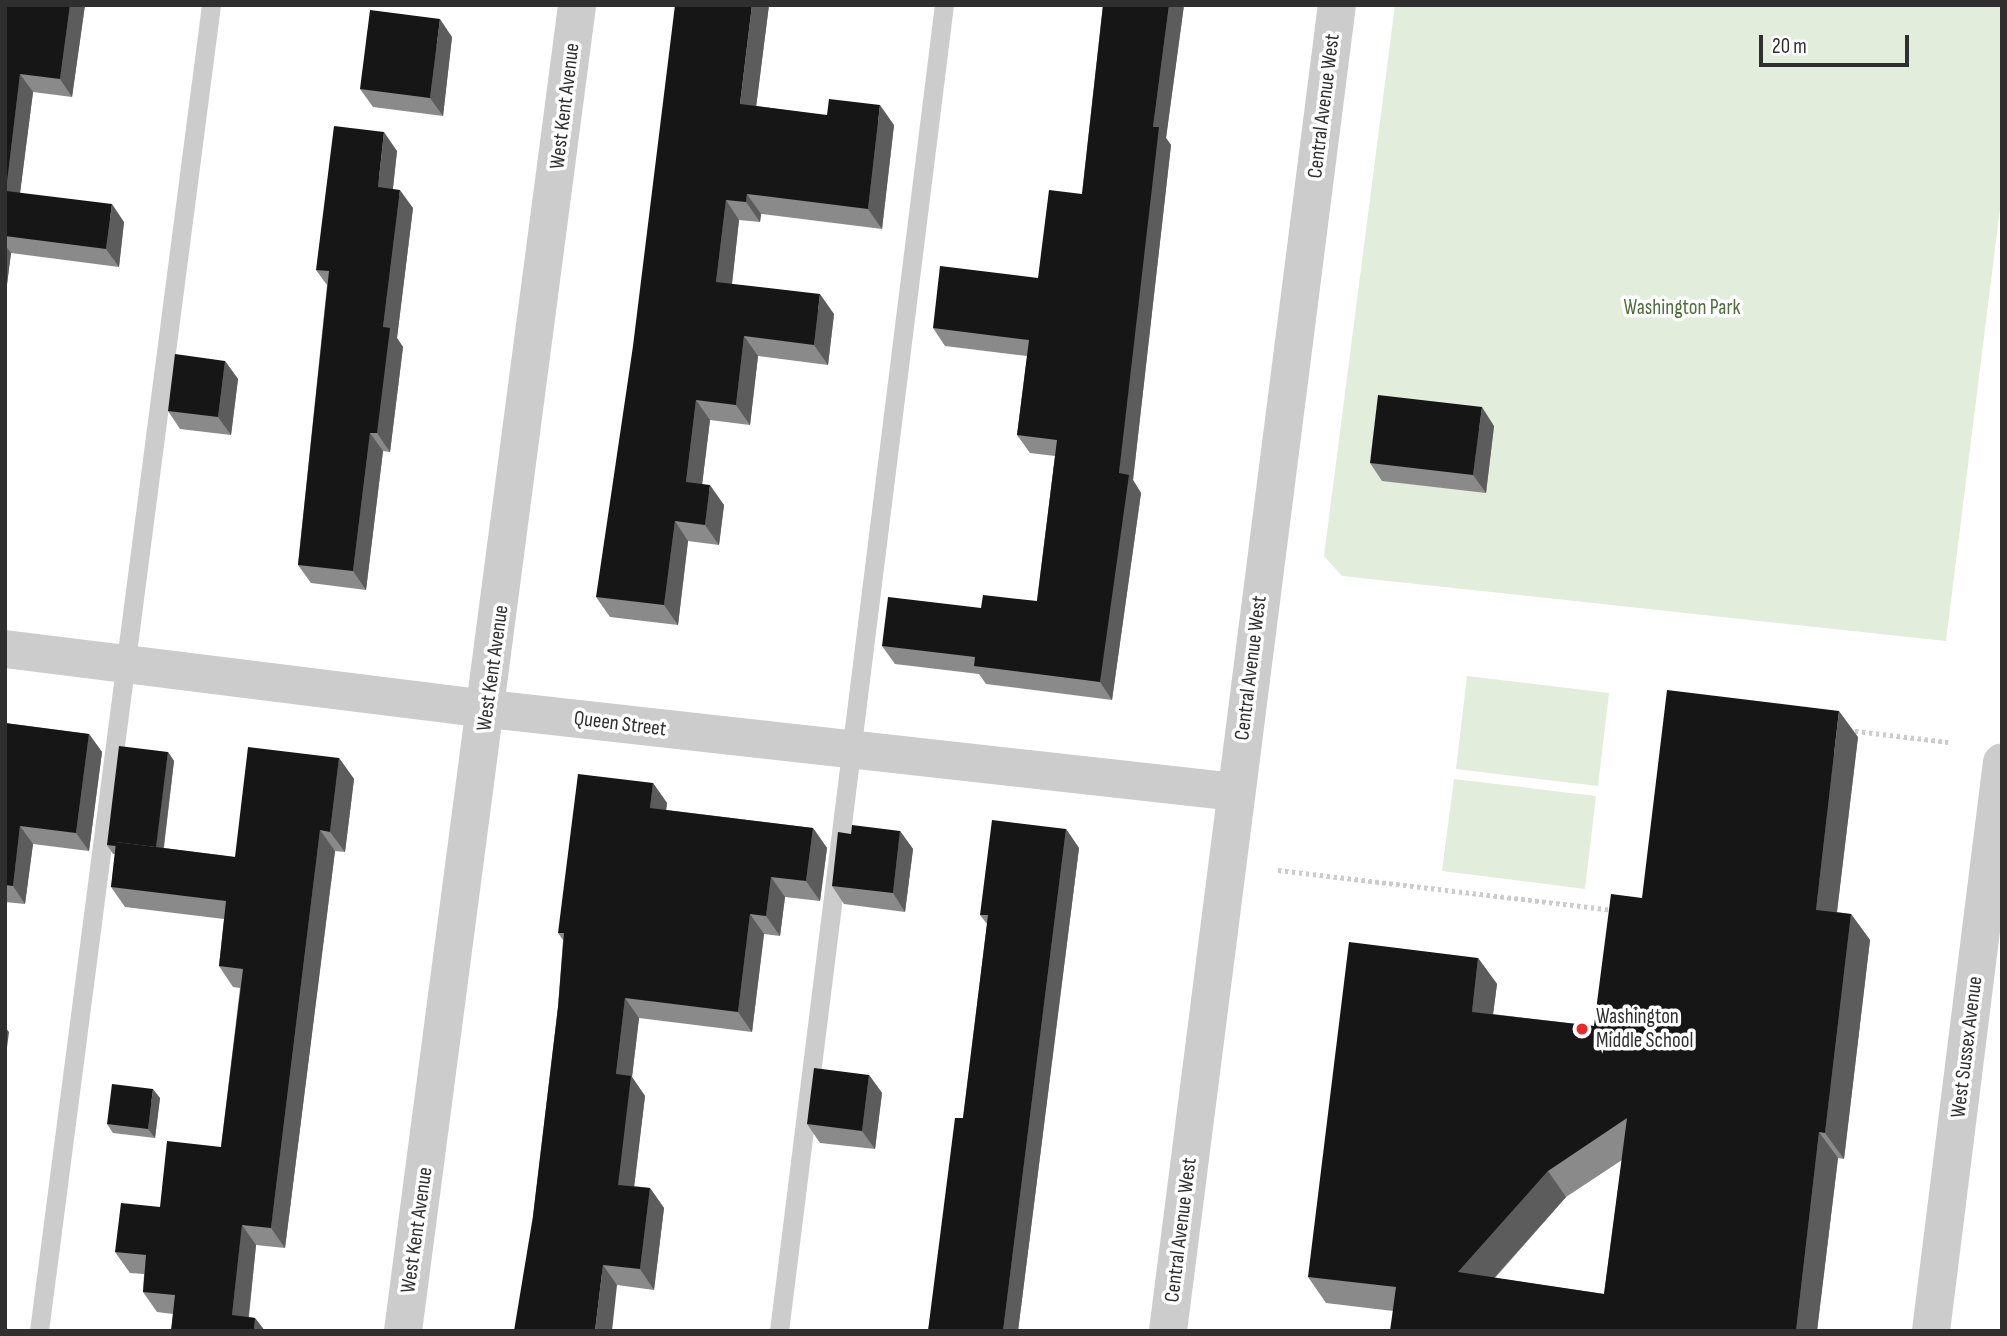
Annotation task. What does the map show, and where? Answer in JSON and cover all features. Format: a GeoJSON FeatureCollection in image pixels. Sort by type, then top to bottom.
{"type":"FeatureCollection","features":[{"type":"Feature","properties":{"kind":"street","name":"West Kent Avenue"},"geometry":{"type":"LineString","coordinates":[[403,1331],[488,709],[578,5]]}},
{"type":"Feature","properties":{"kind":"street","name":"Central Avenue West"},"geometry":{"type":"LineString","coordinates":[[1168,1331],[1337,5]]}},
{"type":"Feature","properties":{"kind":"street","name":"Queen Street"},"geometry":{"type":"LineString","coordinates":[[5,649],[488,709],[1236,792]]}},
{"type":"Feature","properties":{"kind":"street","name":"West Sussex Avenue"},"geometry":{"type":"LineString","coordinates":[[1931,1331],[1994,893],[2002,762]]}},
{"type":"Feature","properties":{"kind":"lane"},"geometry":{"type":"LineString","coordinates":[[39,1331],[211,5]]}},
{"type":"Feature","properties":{"kind":"lane"},"geometry":{"type":"LineString","coordinates":[[779,1331],[944,5]]}},
{"type":"Feature","properties":{"kind":"path"},"geometry":{"type":"LineString","coordinates":[[1841,730],[1948,742]]}},
{"type":"Feature","properties":{"kind":"path"},"geometry":{"type":"LineString","coordinates":[[1278,870],[1627,912]]}},
{"type":"Feature","properties":{"kind":"green space","name":"Washington Park"},"geometry":{"type":"Polygon","coordinates":[[[1395,5],[2002,5],[2002,193],[1946,641],[1342,576],[1324,556],[1395,5]]]}},
{"type":"Feature","properties":{"kind":"green space"},"geometry":{"type":"Polygon","coordinates":[[[1467,676],[1609,693],[1598,786],[1456,769],[1467,676]]]}},
{"type":"Feature","properties":{"kind":"green space"},"geometry":{"type":"Polygon","coordinates":[[[1454,779],[1596,796],[1585,889],[1442,871],[1454,779]]]}},
{"type":"Feature","properties":{"kind":"building"},"geometry":{"type":"Polygon","coordinates":[[[5,5],[70,5],[60,79],[20,74],[6,191],[112,204],[106,249],[5,236],[5,5]]]}},
{"type":"Feature","properties":{"kind":"building"},"geometry":{"type":"Polygon","coordinates":[[[675,5],[752,5],[740,104],[827,115],[829,99],[880,105],[868,209],[747,194],[746,202],[726,200],[716,282],[820,294],[814,345],[744,336],[736,405],[696,400],[686,482],[710,485],[705,525],[675,521],[664,605],[596,597],[633,346],[675,5]]]}},
{"type":"Feature","properties":{"kind":"building"},"geometry":{"type":"Polygon","coordinates":[[[1103,5],[1169,5],[1153,127],[1159,127],[1119,473],[1129,475],[1100,682],[974,666],[975,657],[882,646],[888,597],[981,608],[983,595],[1037,601],[1057,440],[1017,435],[1029,340],[933,328],[940,266],[1038,278],[1049,190],[1082,194],[1103,5]]]}},
{"type":"Feature","properties":{"kind":"building"},"geometry":{"type":"Polygon","coordinates":[[[370,10],[440,19],[430,98],[360,89],[370,10]]]}},
{"type":"Feature","properties":{"kind":"building"},"geometry":{"type":"Polygon","coordinates":[[[334,126],[384,132],[378,187],[400,190],[383,327],[390,328],[377,433],[370,433],[353,571],[298,565],[329,271],[316,270],[334,126]]]}},
{"type":"Feature","properties":{"kind":"building"},"geometry":{"type":"Polygon","coordinates":[[[175,354],[225,361],[218,417],[168,411],[175,354]]]}},
{"type":"Feature","properties":{"kind":"building"},"geometry":{"type":"Polygon","coordinates":[[[1378,395],[1482,407],[1473,475],[1370,463],[1378,395]]]}},
{"type":"Feature","properties":{"kind":"building"},"geometry":{"type":"Polygon","coordinates":[[[1667,690],[1839,711],[1816,910],[1851,914],[1825,1133],[1819,1132],[1796,1331],[1390,1331],[1396,1287],[1308,1277],[1349,942],[1478,958],[1472,1012],[1594,1026],[1611,894],[1642,898],[1667,690]],[[1627,1118],[1548,1171],[1458,1272],[1604,1294],[1627,1118]]]}},
{"type":"Feature","properties":{"kind":"building"},"geometry":{"type":"Polygon","coordinates":[[[5,723],[89,734],[76,833],[20,826],[13,886],[5,885],[5,723]]]}},
{"type":"Feature","properties":{"kind":"building"},"geometry":{"type":"Polygon","coordinates":[[[119,746],[168,752],[156,847],[116,842],[116,846],[107,845],[119,746]]]}},
{"type":"Feature","properties":{"kind":"building"},"geometry":{"type":"Polygon","coordinates":[[[248,747],[339,758],[330,832],[320,830],[271,1228],[242,1225],[232,1315],[255,1318],[254,1331],[171,1331],[175,1295],[143,1292],[146,1255],[115,1252],[121,1203],[160,1207],[167,1141],[221,1147],[243,969],[219,966],[226,901],[111,887],[116,842],[235,857],[248,747]]]}},
{"type":"Feature","properties":{"kind":"building"},"geometry":{"type":"Polygon","coordinates":[[[578,774],[653,783],[650,808],[813,828],[806,881],[771,877],[766,916],[750,914],[738,1012],[625,998],[616,1074],[631,1076],[618,1185],[650,1188],[640,1269],[603,1265],[595,1331],[514,1331],[533,1216],[558,1007],[564,933],[558,933],[578,774]]]}},
{"type":"Feature","properties":{"kind":"building"},"geometry":{"type":"Polygon","coordinates":[[[992,820],[1066,829],[1003,1331],[928,1331],[955,1118],[963,1118],[988,915],[980,915],[992,820]]]}},
{"type":"Feature","properties":{"kind":"building"},"geometry":{"type":"Polygon","coordinates":[[[852,825],[900,831],[893,893],[832,886],[838,832],[851,834],[852,825]]]}},
{"type":"Feature","properties":{"kind":"building"},"geometry":{"type":"Polygon","coordinates":[[[814,1068],[869,1075],[862,1131],[807,1124],[814,1068]]]}},
{"type":"Feature","properties":{"kind":"building"},"geometry":{"type":"Polygon","coordinates":[[[112,1084],[153,1089],[148,1129],[107,1124],[112,1084]]]}},
{"type":"Feature","properties":{"kind":"place","name":"Washington Middle School"},"geometry":{"type":"Point","coordinates":[1582,1029]}}]}
